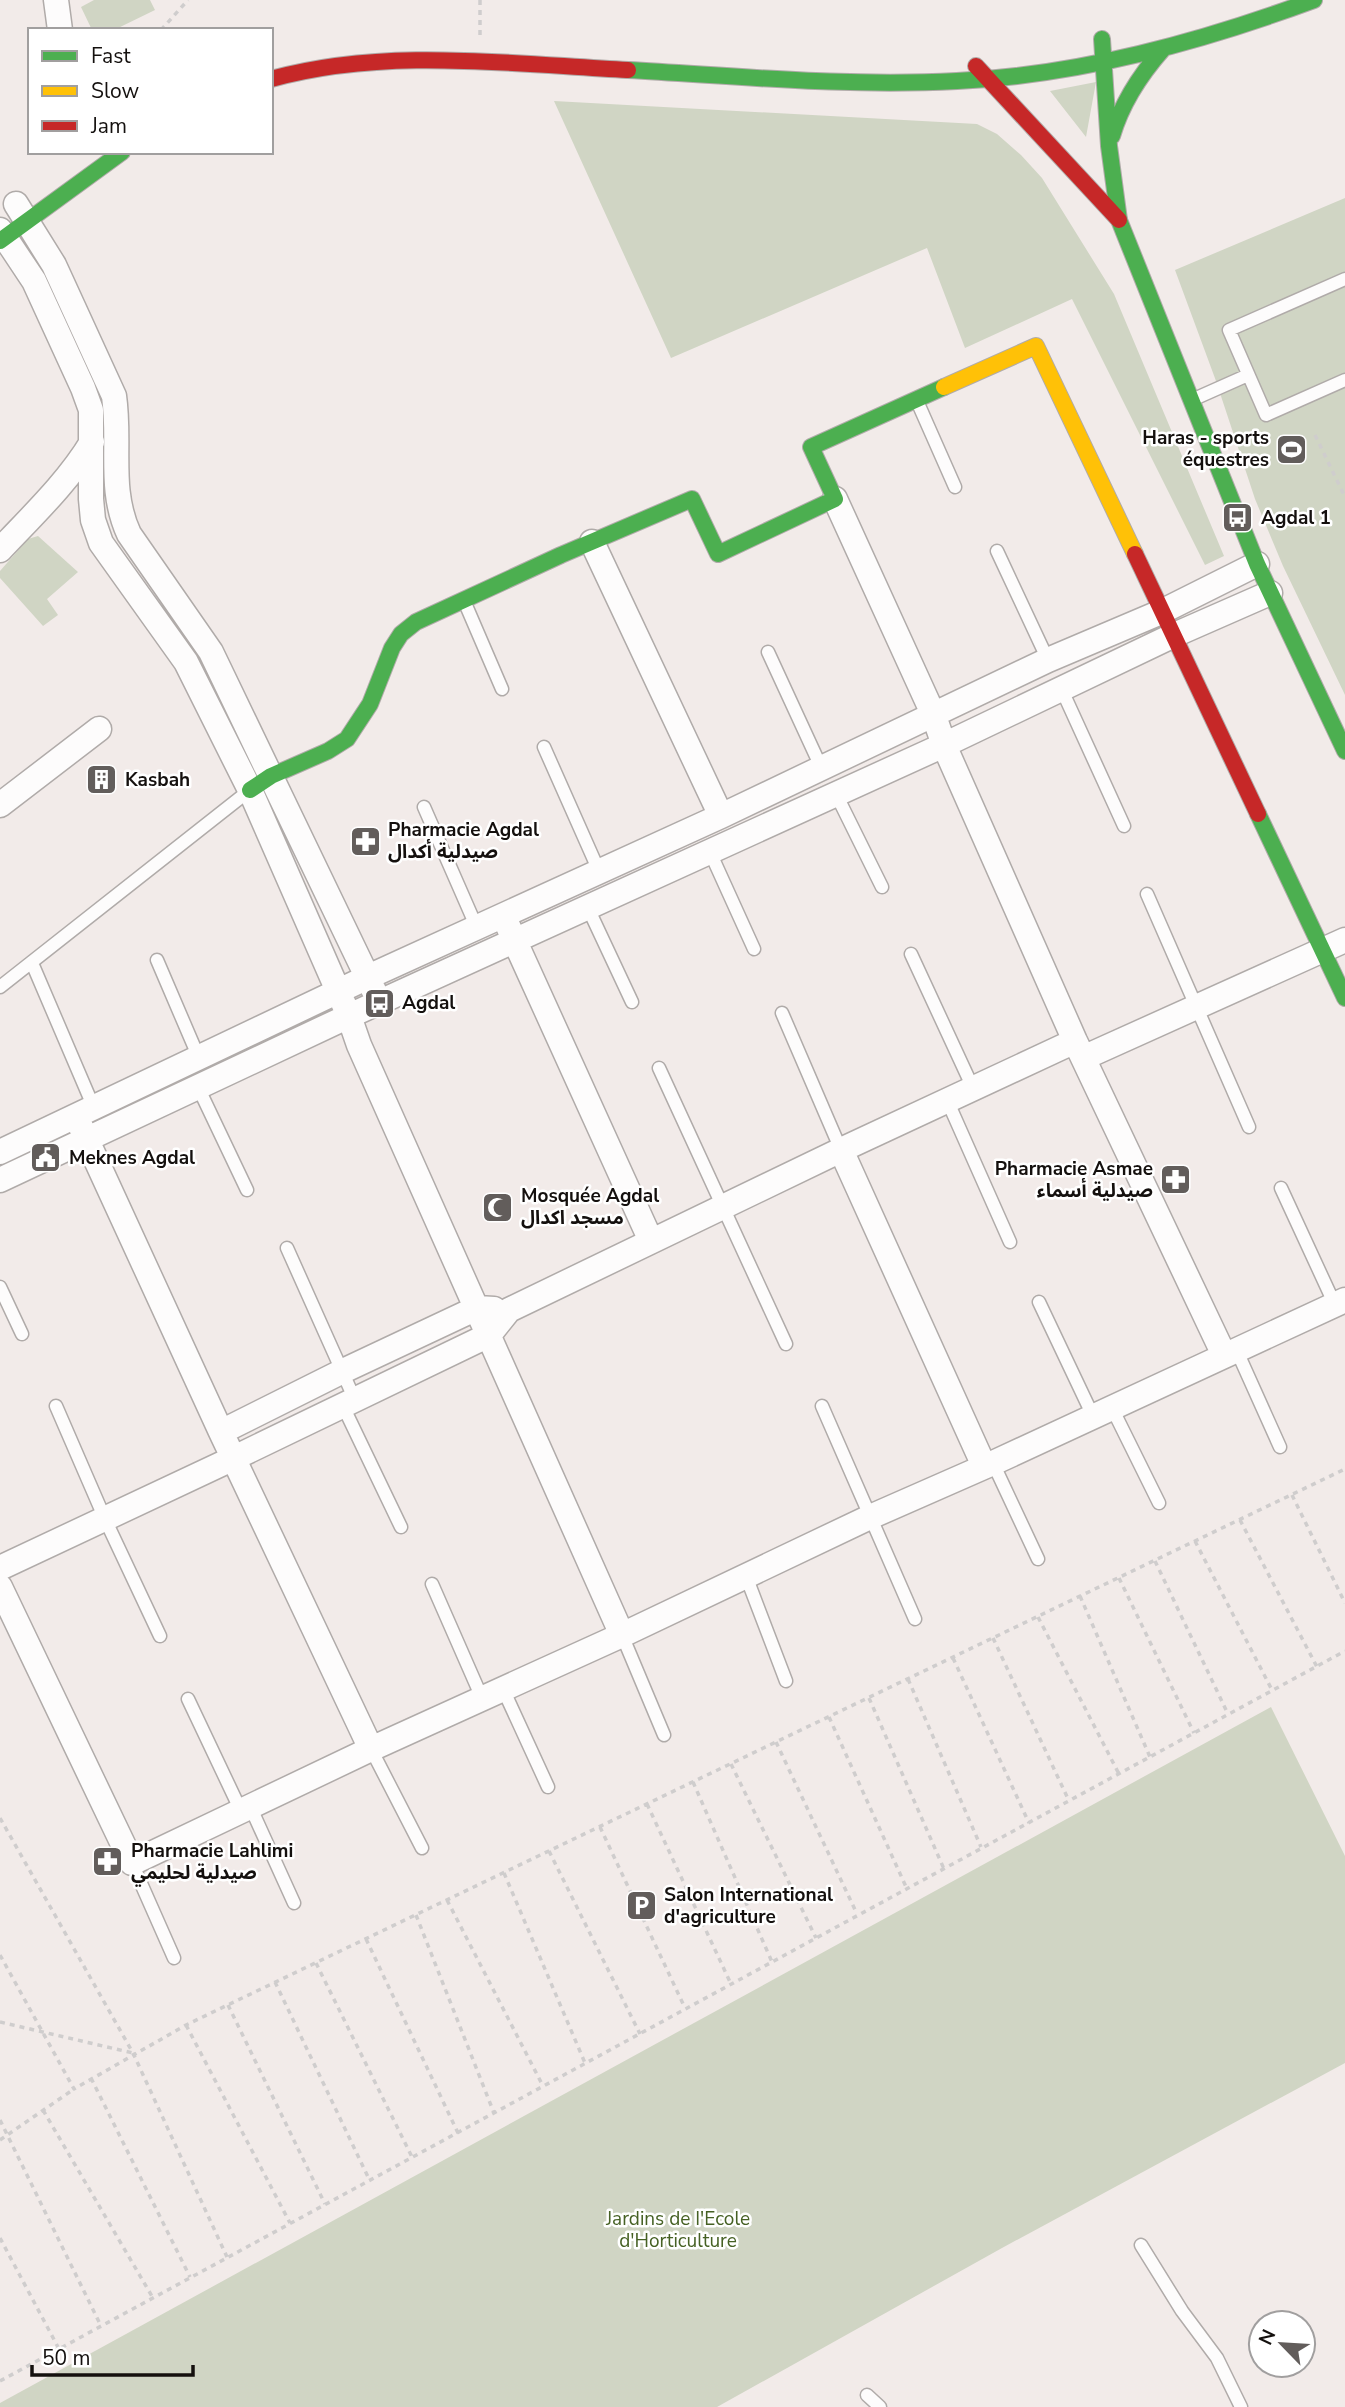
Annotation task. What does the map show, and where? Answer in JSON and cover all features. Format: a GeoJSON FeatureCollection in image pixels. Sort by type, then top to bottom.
{"type":"FeatureCollection","features":[{"type":"Feature","properties":{"kind":"main road"},"geometry":{"type":"LineString","coordinates":[[273,78],[327,66],[418,60],[856,83],[988,80],[1104,62],[1163,49],[1314,0]]}},
{"type":"Feature","properties":{"kind":"main road"},"geometry":{"type":"LineString","coordinates":[[1102,39],[1109,146],[1119,220],[1257,564],[1345,751]]}},
{"type":"Feature","properties":{"kind":"main road"},"geometry":{"type":"LineString","coordinates":[[1109,146],[1118,116],[1131,91],[1145,69],[1163,49]]}},
{"type":"Feature","properties":{"kind":"main road"},"geometry":{"type":"LineString","coordinates":[[994,56],[965,59],[988,80],[1119,220]]}},
{"type":"Feature","properties":{"kind":"main road"},"geometry":{"type":"LineString","coordinates":[[11,221],[119,154]]}},
{"type":"Feature","properties":{"kind":"main road"},"geometry":{"type":"LineString","coordinates":[[260,783],[328,751],[347,739],[370,704],[392,648],[401,634],[416,622],[692,499],[718,554],[835,499],[811,447],[1036,346],[1345,998]]}},
{"type":"Feature","properties":{"kind":"street"},"geometry":{"type":"LineString","coordinates":[[56,0],[60,28]]}},
{"type":"Feature","properties":{"kind":"street"},"geometry":{"type":"LineString","coordinates":[[11,221],[34,281],[91,410],[93,520],[101,543],[186,662],[260,783],[368,977],[379,1003]]}},
{"type":"Feature","properties":{"kind":"street"},"geometry":{"type":"LineString","coordinates":[[11,221],[54,265],[108,382],[114,396],[117,419],[116,492],[129,534],[211,652],[359,1045],[622,1635]]}},
{"type":"Feature","properties":{"kind":"street"},"geometry":{"type":"LineString","coordinates":[[0,550],[61,484],[92,442],[104,438],[111,440],[117,448]]}},
{"type":"Feature","properties":{"kind":"street"},"geometry":{"type":"LineString","coordinates":[[61,484],[106,466],[117,448]]}},
{"type":"Feature","properties":{"kind":"street"},"geometry":{"type":"LineString","coordinates":[[835,499],[934,716],[944,745],[1079,1050],[1230,1352]]}},
{"type":"Feature","properties":{"kind":"street"},"geometry":{"type":"LineString","coordinates":[[592,542],[721,816]]}},
{"type":"Feature","properties":{"kind":"street"},"geometry":{"type":"LineString","coordinates":[[0,1180],[86,1121],[199,1058],[368,977],[721,816],[1048,660],[1161,612],[1257,564]]}},
{"type":"Feature","properties":{"kind":"street"},"geometry":{"type":"LineString","coordinates":[[0,1152],[86,1121],[198,1087],[1270,593]]}},
{"type":"Feature","properties":{"kind":"street"},"geometry":{"type":"LineString","coordinates":[[0,804],[99,729]]}},
{"type":"Feature","properties":{"kind":"street"},"geometry":{"type":"LineString","coordinates":[[503,916],[651,1241]]}},
{"type":"Feature","properties":{"kind":"street"},"geometry":{"type":"LineString","coordinates":[[0,1568],[489,1335],[509,1310],[947,1100],[973,1088],[1195,1007],[1345,940]]}},
{"type":"Feature","properties":{"kind":"street"},"geometry":{"type":"LineString","coordinates":[[86,1121],[221,1432],[371,1749]]}},
{"type":"Feature","properties":{"kind":"street"},"geometry":{"type":"LineString","coordinates":[[841,1150],[988,1464]]}},
{"type":"Feature","properties":{"kind":"street"},"geometry":{"type":"LineString","coordinates":[[0,1587],[132,1863],[870,1517],[1340,1302]]}},
{"type":"Feature","properties":{"kind":"street"},"geometry":{"type":"LineString","coordinates":[[221,1432],[477,1308],[509,1310]]}},
{"type":"Feature","properties":{"kind":"lane"},"geometry":{"type":"LineString","coordinates":[[1345,279],[1229,331],[1266,415],[1345,380]]}},
{"type":"Feature","properties":{"kind":"lane"},"geometry":{"type":"LineString","coordinates":[[1190,401],[1248,375]]}},
{"type":"Feature","properties":{"kind":"lane"},"geometry":{"type":"LineString","coordinates":[[916,399],[955,487]]}},
{"type":"Feature","properties":{"kind":"lane"},"geometry":{"type":"LineString","coordinates":[[998,551],[1048,660]]}},
{"type":"Feature","properties":{"kind":"lane"},"geometry":{"type":"LineString","coordinates":[[463,600],[502,689]]}},
{"type":"Feature","properties":{"kind":"lane"},"geometry":{"type":"LineString","coordinates":[[768,652],[821,767]]}},
{"type":"Feature","properties":{"kind":"lane"},"geometry":{"type":"LineString","coordinates":[[1061,688],[1124,826]]}},
{"type":"Feature","properties":{"kind":"lane"},"geometry":{"type":"LineString","coordinates":[[544,747],[599,872]]}},
{"type":"Feature","properties":{"kind":"lane"},"geometry":{"type":"LineString","coordinates":[[0,987],[260,783]]}},
{"type":"Feature","properties":{"kind":"lane"},"geometry":{"type":"LineString","coordinates":[[836,793],[882,887]]}},
{"type":"Feature","properties":{"kind":"lane"},"geometry":{"type":"LineString","coordinates":[[424,807],[477,928]]}},
{"type":"Feature","properties":{"kind":"lane"},"geometry":{"type":"LineString","coordinates":[[710,852],[754,948]]}},
{"type":"Feature","properties":{"kind":"lane"},"geometry":{"type":"LineString","coordinates":[[1147,894],[1249,1127]]}},
{"type":"Feature","properties":{"kind":"lane"},"geometry":{"type":"LineString","coordinates":[[588,908],[632,1002]]}},
{"type":"Feature","properties":{"kind":"lane"},"geometry":{"type":"LineString","coordinates":[[911,954],[973,1088]]}},
{"type":"Feature","properties":{"kind":"lane"},"geometry":{"type":"LineString","coordinates":[[156,960],[199,1058]]}},
{"type":"Feature","properties":{"kind":"lane"},"geometry":{"type":"LineString","coordinates":[[32,963],[86,1121]]}},
{"type":"Feature","properties":{"kind":"lane"},"geometry":{"type":"LineString","coordinates":[[782,1013],[841,1150]]}},
{"type":"Feature","properties":{"kind":"lane"},"geometry":{"type":"LineString","coordinates":[[659,1068],[786,1344]]}},
{"type":"Feature","properties":{"kind":"lane"},"geometry":{"type":"LineString","coordinates":[[198,1087],[247,1190]]}},
{"type":"Feature","properties":{"kind":"lane"},"geometry":{"type":"LineString","coordinates":[[947,1100],[1010,1242]]}},
{"type":"Feature","properties":{"kind":"lane"},"geometry":{"type":"LineString","coordinates":[[1281,1188],[1340,1302]]}},
{"type":"Feature","properties":{"kind":"lane"},"geometry":{"type":"LineString","coordinates":[[287,1248],[343,1371],[349,1403],[401,1527]]}},
{"type":"Feature","properties":{"kind":"lane"},"geometry":{"type":"LineString","coordinates":[[0,1287],[22,1334]]}},
{"type":"Feature","properties":{"kind":"lane"},"geometry":{"type":"LineString","coordinates":[[1039,1301],[1102,1412],[1159,1503]]}},
{"type":"Feature","properties":{"kind":"lane"},"geometry":{"type":"LineString","coordinates":[[1230,1352],[1280,1447]]}},
{"type":"Feature","properties":{"kind":"lane"},"geometry":{"type":"LineString","coordinates":[[57,1406],[105,1519],[160,1636]]}},
{"type":"Feature","properties":{"kind":"lane"},"geometry":{"type":"LineString","coordinates":[[822,1406],[915,1619]]}},
{"type":"Feature","properties":{"kind":"lane"},"geometry":{"type":"LineString","coordinates":[[988,1464],[1038,1559]]}},
{"type":"Feature","properties":{"kind":"lane"},"geometry":{"type":"LineString","coordinates":[[746,1576],[786,1681]]}},
{"type":"Feature","properties":{"kind":"lane"},"geometry":{"type":"LineString","coordinates":[[432,1584],[548,1787]]}},
{"type":"Feature","properties":{"kind":"lane"},"geometry":{"type":"LineString","coordinates":[[622,1635],[664,1735]]}},
{"type":"Feature","properties":{"kind":"lane"},"geometry":{"type":"LineString","coordinates":[[188,1699],[295,1903]]}},
{"type":"Feature","properties":{"kind":"lane"},"geometry":{"type":"LineString","coordinates":[[371,1749],[422,1848]]}},
{"type":"Feature","properties":{"kind":"lane"},"geometry":{"type":"LineString","coordinates":[[132,1863],[174,1958]]}},
{"type":"Feature","properties":{"kind":"lane"},"geometry":{"type":"LineString","coordinates":[[1141,2245],[1182,2311],[1217,2358],[1241,2407]]}},
{"type":"Feature","properties":{"kind":"lane"},"geometry":{"type":"LineString","coordinates":[[867,2395],[880,2407]]}},
{"type":"Feature","properties":{"kind":"path"},"geometry":{"type":"LineString","coordinates":[[163,28],[188,0]]}},
{"type":"Feature","properties":{"kind":"path"},"geometry":{"type":"LineString","coordinates":[[480,0],[481,40]]}},
{"type":"Feature","properties":{"kind":"path"},"geometry":{"type":"LineString","coordinates":[[1315,435],[1345,497]]}},
{"type":"Feature","properties":{"kind":"path"},"geometry":{"type":"LineString","coordinates":[[0,2140],[91,2078],[186,2025],[1345,1470]]}},
{"type":"Feature","properties":{"kind":"path"},"geometry":{"type":"LineString","coordinates":[[1292,1495],[1345,1604]]}},
{"type":"Feature","properties":{"kind":"path"},"geometry":{"type":"LineString","coordinates":[[1240,1520],[1317,1667]]}},
{"type":"Feature","properties":{"kind":"path"},"geometry":{"type":"LineString","coordinates":[[1195,1541],[1272,1690]]}},
{"type":"Feature","properties":{"kind":"path"},"geometry":{"type":"LineString","coordinates":[[1155,1561],[1228,1714]]}},
{"type":"Feature","properties":{"kind":"path"},"geometry":{"type":"LineString","coordinates":[[1119,1578],[1194,1733]]}},
{"type":"Feature","properties":{"kind":"path"},"geometry":{"type":"LineString","coordinates":[[1080,1596],[1150,1757]]}},
{"type":"Feature","properties":{"kind":"path"},"geometry":{"type":"LineString","coordinates":[[1038,1617],[1119,1774]]}},
{"type":"Feature","properties":{"kind":"path"},"geometry":{"type":"LineString","coordinates":[[993,1638],[1069,1801]]}},
{"type":"Feature","properties":{"kind":"path"},"geometry":{"type":"LineString","coordinates":[[0,2380],[1345,1651]]}},
{"type":"Feature","properties":{"kind":"path"},"geometry":{"type":"LineString","coordinates":[[953,1658],[1029,1823]]}},
{"type":"Feature","properties":{"kind":"path"},"geometry":{"type":"LineString","coordinates":[[908,1679],[981,1848]]}},
{"type":"Feature","properties":{"kind":"path"},"geometry":{"type":"LineString","coordinates":[[869,1698],[944,1869]]}},
{"type":"Feature","properties":{"kind":"path"},"geometry":{"type":"LineString","coordinates":[[829,1717],[907,1889]]}},
{"type":"Feature","properties":{"kind":"path"},"geometry":{"type":"LineString","coordinates":[[776,1742],[858,1915]]}},
{"type":"Feature","properties":{"kind":"path"},"geometry":{"type":"LineString","coordinates":[[732,1764],[816,1938]]}},
{"type":"Feature","properties":{"kind":"path"},"geometry":{"type":"LineString","coordinates":[[693,1782],[772,1962]]}},
{"type":"Feature","properties":{"kind":"path"},"geometry":{"type":"LineString","coordinates":[[648,1804],[731,1984]]}},
{"type":"Feature","properties":{"kind":"path"},"geometry":{"type":"LineString","coordinates":[[0,1818],[133,2053],[227,2257]]}},
{"type":"Feature","properties":{"kind":"path"},"geometry":{"type":"LineString","coordinates":[[600,1826],[686,2009]]}},
{"type":"Feature","properties":{"kind":"path"},"geometry":{"type":"LineString","coordinates":[[549,1851],[640,2034]]}},
{"type":"Feature","properties":{"kind":"path"},"geometry":{"type":"LineString","coordinates":[[503,1873],[585,2063]]}},
{"type":"Feature","properties":{"kind":"path"},"geometry":{"type":"LineString","coordinates":[[447,1900],[543,2087]]}},
{"type":"Feature","properties":{"kind":"path"},"geometry":{"type":"LineString","coordinates":[[416,1915],[494,2113]]}},
{"type":"Feature","properties":{"kind":"path"},"geometry":{"type":"LineString","coordinates":[[366,1939],[458,2133]]}},
{"type":"Feature","properties":{"kind":"path"},"geometry":{"type":"LineString","coordinates":[[0,1955],[74,2089]]}},
{"type":"Feature","properties":{"kind":"path"},"geometry":{"type":"LineString","coordinates":[[316,1963],[412,2157]]}},
{"type":"Feature","properties":{"kind":"path"},"geometry":{"type":"LineString","coordinates":[[275,1982],[370,2180]]}},
{"type":"Feature","properties":{"kind":"path"},"geometry":{"type":"LineString","coordinates":[[228,2005],[325,2204]]}},
{"type":"Feature","properties":{"kind":"path"},"geometry":{"type":"LineString","coordinates":[[0,2022],[133,2053]]}},
{"type":"Feature","properties":{"kind":"path"},"geometry":{"type":"LineString","coordinates":[[186,2025],[290,2223]]}},
{"type":"Feature","properties":{"kind":"path"},"geometry":{"type":"LineString","coordinates":[[91,2078],[190,2278]]}},
{"type":"Feature","properties":{"kind":"path"},"geometry":{"type":"LineString","coordinates":[[43,2110],[153,2298]]}},
{"type":"Feature","properties":{"kind":"path"},"geometry":{"type":"LineString","coordinates":[[0,2120],[101,2326]]}},
{"type":"Feature","properties":{"kind":"path"},"geometry":{"type":"LineString","coordinates":[[0,2238],[59,2348]]}},
{"type":"Feature","properties":{"kind":"green space"},"geometry":{"type":"Polygon","coordinates":[[[94,0],[150,0],[155,10],[118,28],[91,28],[81,7],[94,0]]]}},
{"type":"Feature","properties":{"kind":"green space"},"geometry":{"type":"Polygon","coordinates":[[[1096,82],[1086,137],[1050,91],[1096,82]]]}},
{"type":"Feature","properties":{"kind":"green space"},"geometry":{"type":"Polygon","coordinates":[[[554,101],[977,124],[997,134],[1042,178],[1114,294],[1224,556],[1205,565],[1072,299],[965,348],[927,248],[671,358],[554,101]]]}},
{"type":"Feature","properties":{"kind":"green space","name":"Haras - sports équestres"},"geometry":{"type":"Polygon","coordinates":[[[1345,198],[1345,695],[1283,566],[1255,499],[1175,270],[1345,198]]]}},
{"type":"Feature","properties":{"kind":"green space"},"geometry":{"type":"Polygon","coordinates":[[[38,536],[78,572],[47,599],[58,615],[43,626],[0,578],[0,571],[28,539],[38,536]]]}},
{"type":"Feature","properties":{"kind":"green space","name":"Jardins de I'Ecole d'Horticulture"},"geometry":{"type":"Polygon","coordinates":[[[1271,1707],[1345,1856],[1345,2063],[1002,2248],[717,2407],[0,2407],[0,2403],[1271,1707]]]}},
{"type":"Feature","properties":{"kind":"traffic: fast"},"geometry":{"type":"LineString","coordinates":[[628,70],[875,83],[1003,78],[1094,64],[1183,43],[1314,0]]}},
{"type":"Feature","properties":{"kind":"traffic: fast"},"geometry":{"type":"LineString","coordinates":[[1102,39],[1109,146],[1119,220],[1257,564],[1345,751]]}},
{"type":"Feature","properties":{"kind":"traffic: fast"},"geometry":{"type":"LineString","coordinates":[[1112,136],[1133,90],[1163,49]]}},
{"type":"Feature","properties":{"kind":"traffic: fast"},"geometry":{"type":"LineString","coordinates":[[0,241],[119,154]]}},
{"type":"Feature","properties":{"kind":"traffic: fast"},"geometry":{"type":"LineString","coordinates":[[250,790],[271,776],[328,751],[347,739],[370,704],[392,648],[401,634],[416,622],[561,555],[692,499],[718,554],[835,499],[811,447],[944,387]]}},
{"type":"Feature","properties":{"kind":"traffic: fast"},"geometry":{"type":"LineString","coordinates":[[1258,814],[1345,998]]}},
{"type":"Feature","properties":{"kind":"traffic: slow"},"geometry":{"type":"LineString","coordinates":[[944,387],[1036,346],[1135,554]]}},
{"type":"Feature","properties":{"kind":"traffic: jam"},"geometry":{"type":"LineString","coordinates":[[273,79],[359,63],[403,61],[448,60],[628,70]]}},
{"type":"Feature","properties":{"kind":"traffic: jam"},"geometry":{"type":"LineString","coordinates":[[976,66],[1119,220]]}},
{"type":"Feature","properties":{"kind":"traffic: jam"},"geometry":{"type":"LineString","coordinates":[[1135,554],[1258,814]]}},
{"type":"Feature","properties":{"kind":"place","name":"Haras - sports équestres"},"geometry":{"type":"Point","coordinates":[1292,449]}},
{"type":"Feature","properties":{"kind":"place","name":"Agdal 1"},"geometry":{"type":"Point","coordinates":[1238,518]}},
{"type":"Feature","properties":{"kind":"place","name":"Kasbah"},"geometry":{"type":"Point","coordinates":[102,780]}},
{"type":"Feature","properties":{"kind":"place","name":"Pharmacie Agdal صيدلية أكدال"},"geometry":{"type":"Point","coordinates":[365,841]}},
{"type":"Feature","properties":{"kind":"place","name":"Agdal"},"geometry":{"type":"Point","coordinates":[379,1003]}},
{"type":"Feature","properties":{"kind":"place","name":"Meknes Agdal"},"geometry":{"type":"Point","coordinates":[46,1158]}},
{"type":"Feature","properties":{"kind":"place","name":"Pharmacie Asmae صيدلية أسماء"},"geometry":{"type":"Point","coordinates":[1176,1180]}},
{"type":"Feature","properties":{"kind":"place","name":"Mosquée Agdal مسجد اكدال"},"geometry":{"type":"Point","coordinates":[498,1207]}},
{"type":"Feature","properties":{"kind":"place","name":"Pharmacie Lahlimi صيدلية لحليمي"},"geometry":{"type":"Point","coordinates":[108,1862]}},
{"type":"Feature","properties":{"kind":"place","name":"Salon International d'agriculture"},"geometry":{"type":"Point","coordinates":[641,1906]}}]}
